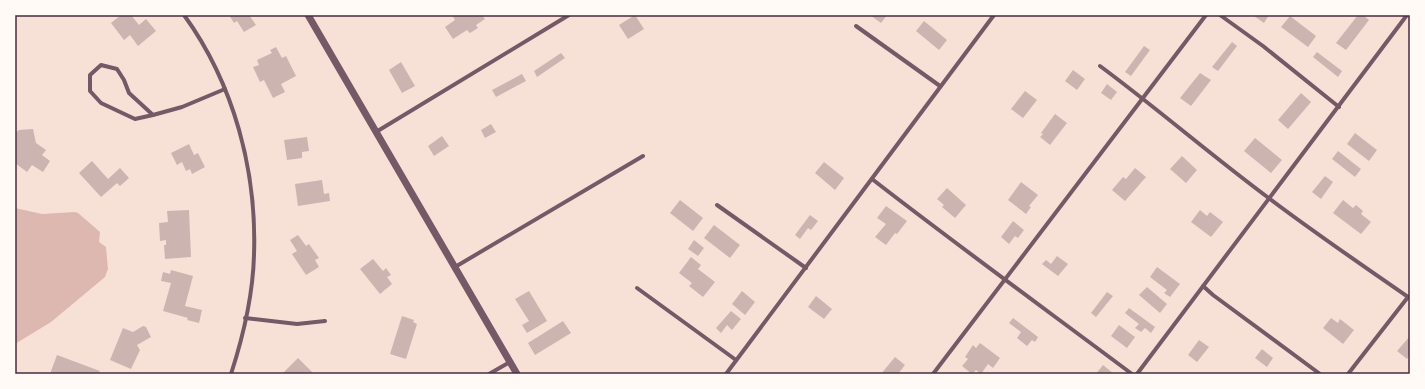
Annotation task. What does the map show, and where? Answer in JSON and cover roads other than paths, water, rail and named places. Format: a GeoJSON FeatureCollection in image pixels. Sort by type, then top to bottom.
{"type":"FeatureCollection","features":[{"type":"Feature","properties":{"kind":"street"},"geometry":{"type":"LineString","coordinates":[[184,15],[204,46],[226,89],[241,136],[253,208],[254,256],[252,281],[246,318],[231,374]]}},
{"type":"Feature","properties":{"kind":"street"},"geometry":{"type":"LineString","coordinates":[[308,15],[510,361],[515,373]]}},
{"type":"Feature","properties":{"kind":"street"},"geometry":{"type":"LineString","coordinates":[[376,132],[569,15]]}},
{"type":"Feature","properties":{"kind":"street"},"geometry":{"type":"LineString","coordinates":[[726,374],[994,15]]}},
{"type":"Feature","properties":{"kind":"street"},"geometry":{"type":"LineString","coordinates":[[933,374],[1206,15]]}},
{"type":"Feature","properties":{"kind":"street"},"geometry":{"type":"LineString","coordinates":[[1220,15],[1263,46],[1339,107]]}},
{"type":"Feature","properties":{"kind":"street"},"geometry":{"type":"LineString","coordinates":[[1138,374],[1407,15]]}},
{"type":"Feature","properties":{"kind":"street"},"geometry":{"type":"LineString","coordinates":[[856,26],[940,86]]}},
{"type":"Feature","properties":{"kind":"street"},"geometry":{"type":"LineString","coordinates":[[153,115],[129,93],[124,80],[117,69],[101,65],[90,75],[90,91],[100,103],[135,119],[153,115],[182,107],[226,89]]}},
{"type":"Feature","properties":{"kind":"street"},"geometry":{"type":"LineString","coordinates":[[1100,66],[1143,98],[1269,199],[1408,297],[1348,374]]}},
{"type":"Feature","properties":{"kind":"street"},"geometry":{"type":"LineString","coordinates":[[455,267],[643,156]]}},
{"type":"Feature","properties":{"kind":"street"},"geometry":{"type":"LineString","coordinates":[[872,179],[945,236],[1132,374]]}},
{"type":"Feature","properties":{"kind":"street"},"geometry":{"type":"LineString","coordinates":[[717,205],[806,268]]}},
{"type":"Feature","properties":{"kind":"street"},"geometry":{"type":"LineString","coordinates":[[1203,286],[1320,374]]}},
{"type":"Feature","properties":{"kind":"street"},"geometry":{"type":"LineString","coordinates":[[637,288],[736,360]]}},
{"type":"Feature","properties":{"kind":"street"},"geometry":{"type":"LineString","coordinates":[[246,318],[297,324],[325,322]]}},
{"type":"Feature","properties":{"kind":"street"},"geometry":{"type":"LineString","coordinates":[[489,374],[510,361]]}}]}
